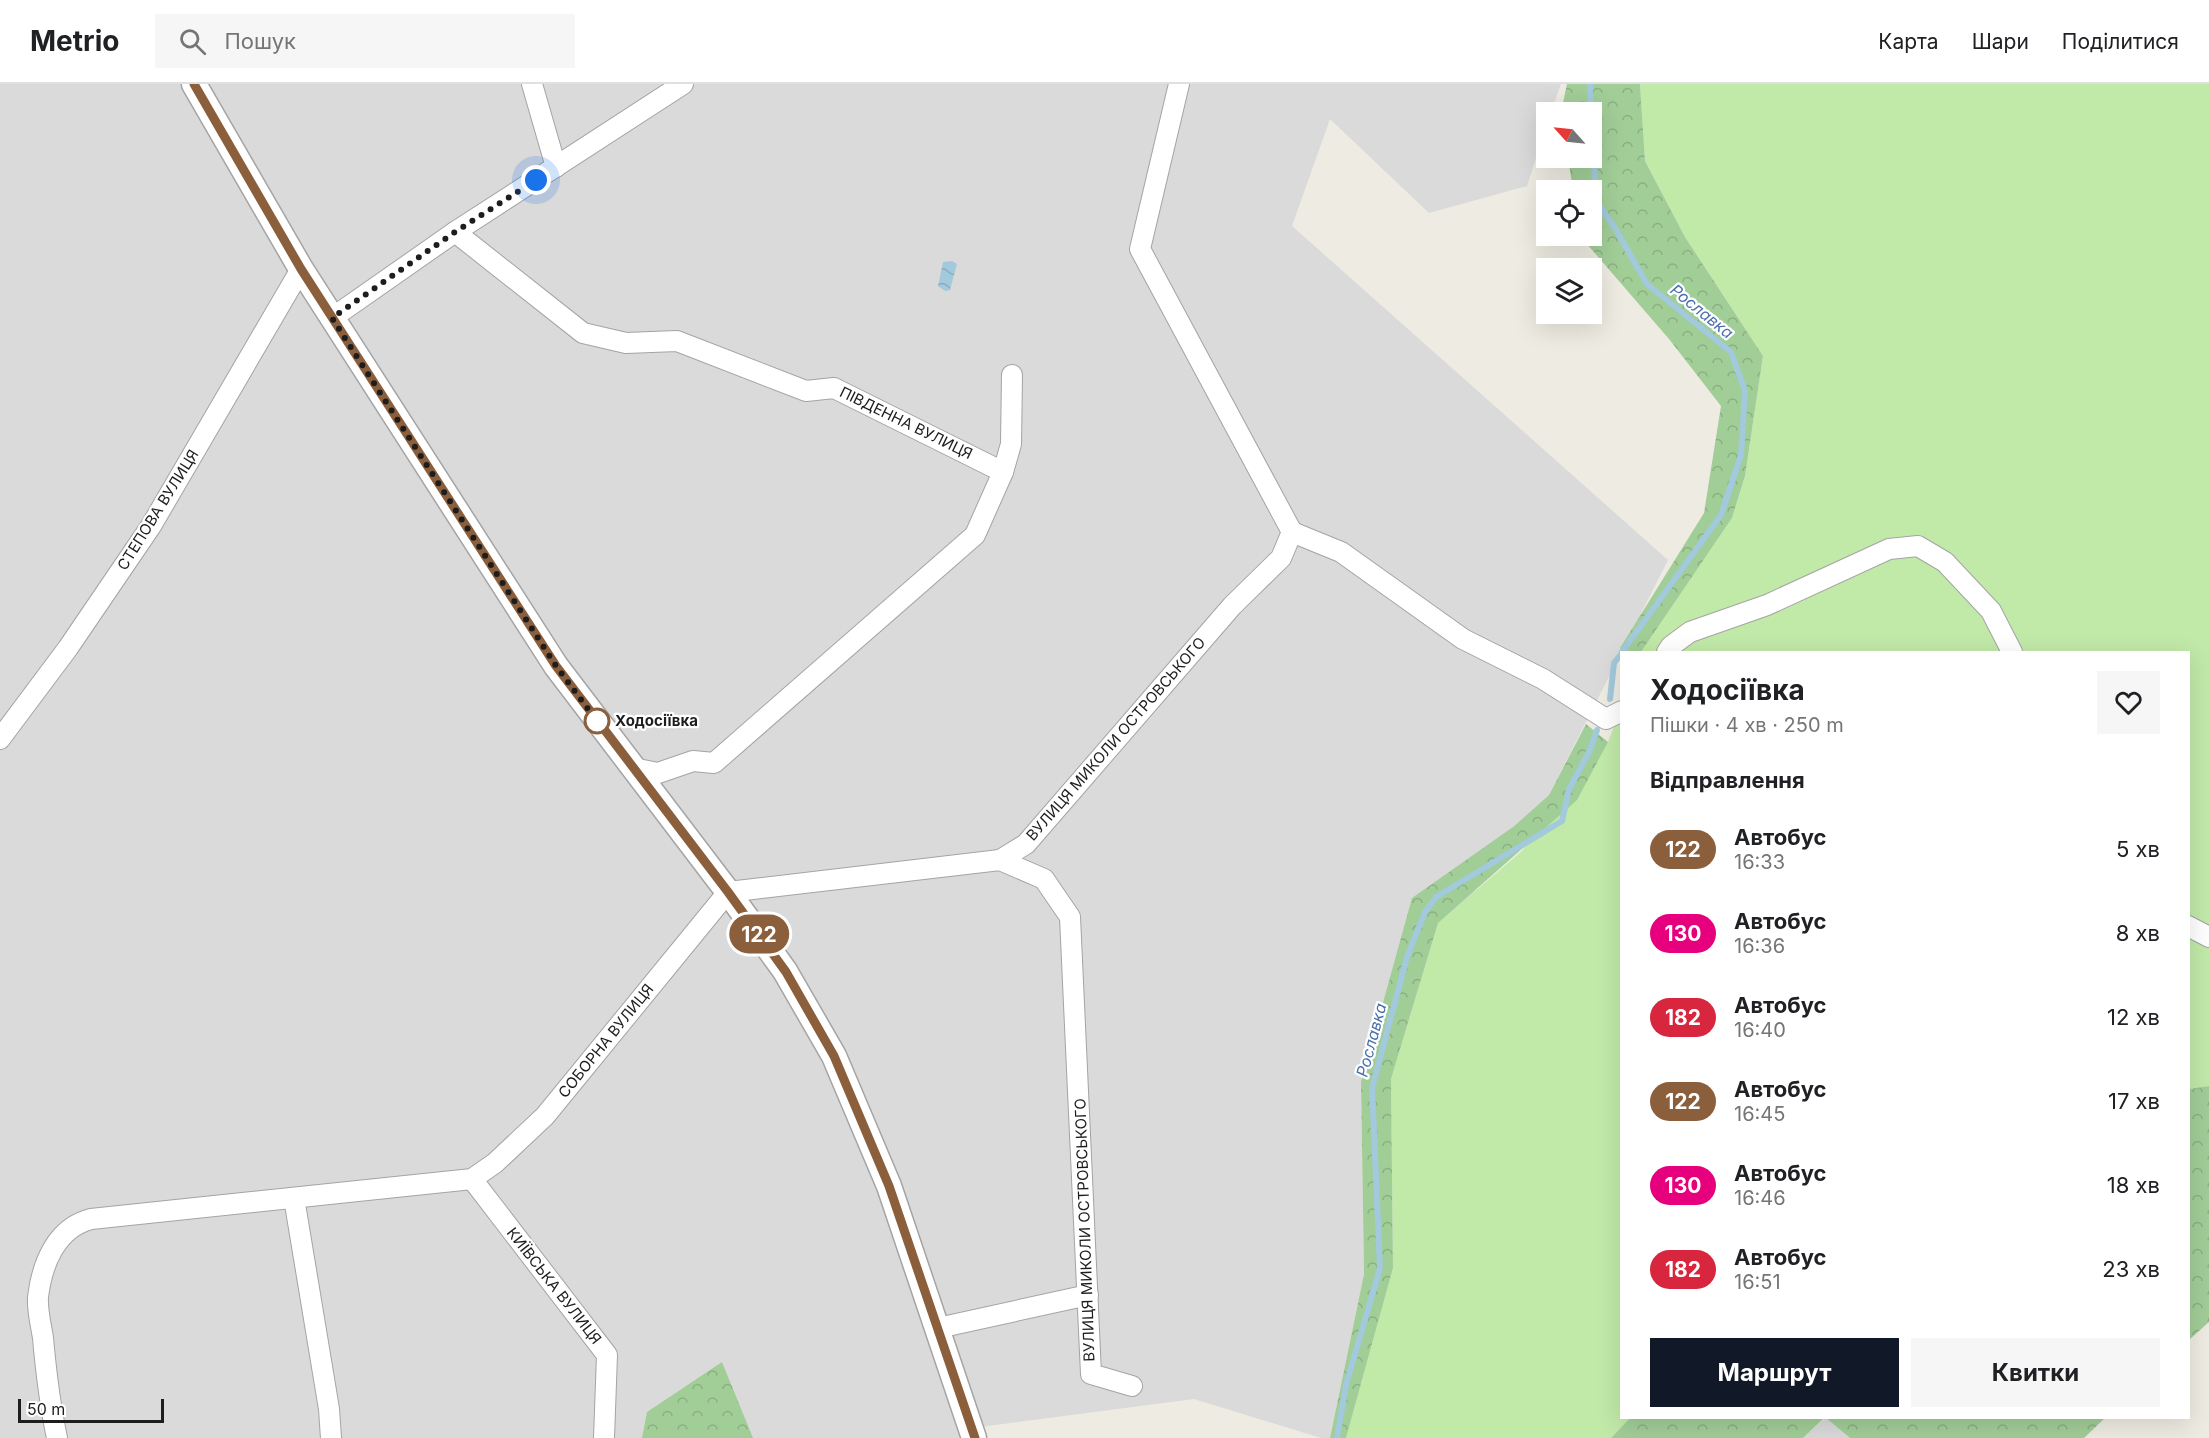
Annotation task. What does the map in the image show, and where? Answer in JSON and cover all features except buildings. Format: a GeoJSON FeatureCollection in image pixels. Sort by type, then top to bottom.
{"type":"FeatureCollection","features":[{"type":"Feature","properties":{"kind":"street"},"geometry":{"type":"LineString","coordinates":[[194,84],[301,269],[556,666],[786,972],[834,1056],[889,1186],[975,1438]]}},
{"type":"Feature","properties":{"kind":"street"},"geometry":{"type":"LineString","coordinates":[[532,84],[556,167]]}},
{"type":"Feature","properties":{"kind":"street"},"geometry":{"type":"LineString","coordinates":[[332,318],[455,232],[683,84]]}},
{"type":"Feature","properties":{"kind":"street"},"geometry":{"type":"LineString","coordinates":[[1179,84],[1140,249],[1292,532],[1341,552],[1463,639],[1543,680],[1606,718],[1620,712]]}},
{"type":"Feature","properties":{"kind":"street","name":"ПІВДЕННА ВУЛИЦЯ"},"geometry":{"type":"LineString","coordinates":[[455,232],[584,333],[626,343],[677,341],[806,390],[834,388],[1003,472]]}},
{"type":"Feature","properties":{"kind":"street","name":"СТЕПОВА ВУЛИЦЯ"},"geometry":{"type":"LineString","coordinates":[[0,739],[68,648],[151,526],[301,269]]}},
{"type":"Feature","properties":{"kind":"street"},"geometry":{"type":"LineString","coordinates":[[633,768],[658,773],[693,761],[714,763],[975,535],[1003,472],[1011,444],[1012,375]]}},
{"type":"Feature","properties":{"kind":"street","name":"ВУЛИЦЯ МИКОЛИ ОСТРОВСЬКОГО"},"geometry":{"type":"LineString","coordinates":[[1000,861],[1026,843],[1232,606],[1281,558],[1292,532]]}},
{"type":"Feature","properties":{"kind":"street"},"geometry":{"type":"LineString","coordinates":[[1668,651],[1690,632],[1767,605],[1889,549],[1918,546],[1945,562],[1990,611],[2011,651]]}},
{"type":"Feature","properties":{"kind":"street"},"geometry":{"type":"LineString","coordinates":[[728,892],[1000,861]]}},
{"type":"Feature","properties":{"kind":"street","name":"ВУЛИЦЯ МИКОЛИ ОСТРОВСЬКОГО"},"geometry":{"type":"LineString","coordinates":[[1000,861],[1044,879],[1070,916],[1091,1374],[1132,1386]]}},
{"type":"Feature","properties":{"kind":"street","name":"СОБОРНА ВУЛИЦЯ"},"geometry":{"type":"LineString","coordinates":[[472,1179],[495,1163],[545,1116],[728,892]]}},
{"type":"Feature","properties":{"kind":"street"},"geometry":{"type":"LineString","coordinates":[[2190,927],[2209,937]]}},
{"type":"Feature","properties":{"kind":"street"},"geometry":{"type":"LineString","coordinates":[[57,1438],[38,1299],[48,1260],[66,1231],[76,1223],[91,1219],[472,1179]]}},
{"type":"Feature","properties":{"kind":"street","name":"КИЇВСЬКА ВУЛИЦЯ"},"geometry":{"type":"LineString","coordinates":[[472,1179],[607,1355],[604,1438]]}},
{"type":"Feature","properties":{"kind":"street"},"geometry":{"type":"LineString","coordinates":[[294,1198],[329,1409],[331,1438]]}},
{"type":"Feature","properties":{"kind":"street"},"geometry":{"type":"LineString","coordinates":[[938,1328],[1088,1295]]}},
{"type":"Feature","properties":{"kind":"shaded area"},"geometry":{"type":"Polygon","coordinates":[[[0,84],[1561,84],[1555,102],[1536,102],[1536,158],[1527,186],[1429,213],[1330,119],[1292,226],[1668,560],[1549,795],[1513,827],[1361,1082],[1364,1274],[1330,1438],[1321,1438],[1194,1399],[972,1428],[974,1438],[0,1438],[0,84]]]}},
{"type":"Feature","properties":{"kind":"shaded area"},"geometry":{"type":"Polygon","coordinates":[[[1824,1419],[1827,1419],[1850,1438],[1803,1438],[1824,1419]]]}},
{"type":"Feature","properties":{"kind":"green space"},"geometry":{"type":"Polygon","coordinates":[[[1567,84],[1640,84],[1645,161],[1685,237],[1763,356],[1745,476],[1732,518],[1642,651],[1622,651],[1620,648],[1704,513],[1721,406],[1669,339],[1602,261],[1602,258],[1599,258],[1589,246],[1602,246],[1602,180],[1571,180],[1570,168],[1602,168],[1602,102],[1563,102],[1567,84]]]}},
{"type":"Feature","properties":{"kind":"green space"},"geometry":{"type":"Polygon","coordinates":[[[1640,84],[2209,84],[2209,1086],[2190,1089],[2190,651],[1642,651],[1732,518],[1745,476],[1763,356],[1685,237],[1645,161],[1640,84]]]}},
{"type":"Feature","properties":{"kind":"green space"},"geometry":{"type":"Polygon","coordinates":[[[1620,712],[1620,1419],[1629,1419],[1611,1438],[1346,1438],[1393,1268],[1391,1079],[1438,923],[1522,851],[1608,742],[1620,712]]]}},
{"type":"Feature","properties":{"kind":"green space"},"geometry":{"type":"Polygon","coordinates":[[[1586,724],[1608,742],[1577,800],[1438,923],[1391,1079],[1393,1268],[1346,1438],[1330,1438],[1364,1274],[1361,1082],[1412,898],[1513,827],[1549,795],[1586,724]]]}},
{"type":"Feature","properties":{"kind":"green space"},"geometry":{"type":"Polygon","coordinates":[[[2209,1086],[2209,1322],[2190,1339],[2190,1089],[2209,1086]]]}},
{"type":"Feature","properties":{"kind":"green space"},"geometry":{"type":"Polygon","coordinates":[[[722,1362],[753,1438],[642,1438],[647,1412],[722,1362]]]}},
{"type":"Feature","properties":{"kind":"green space"},"geometry":{"type":"Polygon","coordinates":[[[1629,1419],[1823,1419],[1803,1438],[1611,1438],[1629,1419]]]}},
{"type":"Feature","properties":{"kind":"green space"},"geometry":{"type":"Polygon","coordinates":[[[1827,1419],[2104,1419],[2084,1438],[1850,1438],[1827,1419]]]}},
{"type":"Feature","properties":{"kind":"water"},"geometry":{"type":"Polygon","coordinates":[[[952,261],[957,264],[950,290],[945,291],[938,286],[943,262],[952,261]]]}},
{"type":"Feature","properties":{"kind":"waterway","name":"Рославка"},"geometry":{"type":"LineString","coordinates":[[1590,84],[1591,102]]}},
{"type":"Feature","properties":{"kind":"waterway","name":"Рославка"},"geometry":{"type":"LineString","coordinates":[[1594,168],[1596,201],[1615,228],[1647,284],[1731,352],[1745,391],[1741,455],[1721,515],[1623,651]]}},
{"type":"Feature","properties":{"kind":"waterway","name":"Рославка"},"geometry":{"type":"LineString","coordinates":[[1610,699],[1614,663],[1620,656]]}},
{"type":"Feature","properties":{"kind":"waterway","name":"Рославка"},"geometry":{"type":"LineString","coordinates":[[1337,1438],[1346,1385],[1380,1268],[1372,1088],[1407,957],[1425,912],[1436,897],[1562,821],[1569,789],[1589,752],[1597,730]]}},
{"type":"Feature","properties":{"kind":"bus line","name":"122"},"geometry":{"type":"LineString","coordinates":[[194,84],[301,269],[556,666],[786,972],[834,1056],[889,1186],[975,1438]]}},
{"type":"Feature","properties":{"kind":"place","name":"Ходосіївка"},"geometry":{"type":"Point","coordinates":[597,721]}},
{"type":"Feature","properties":{"kind":"route"},"geometry":{"type":"LineString","coordinates":[[536,180],[455,232],[332,318],[556,666],[597,721]]}}]}
